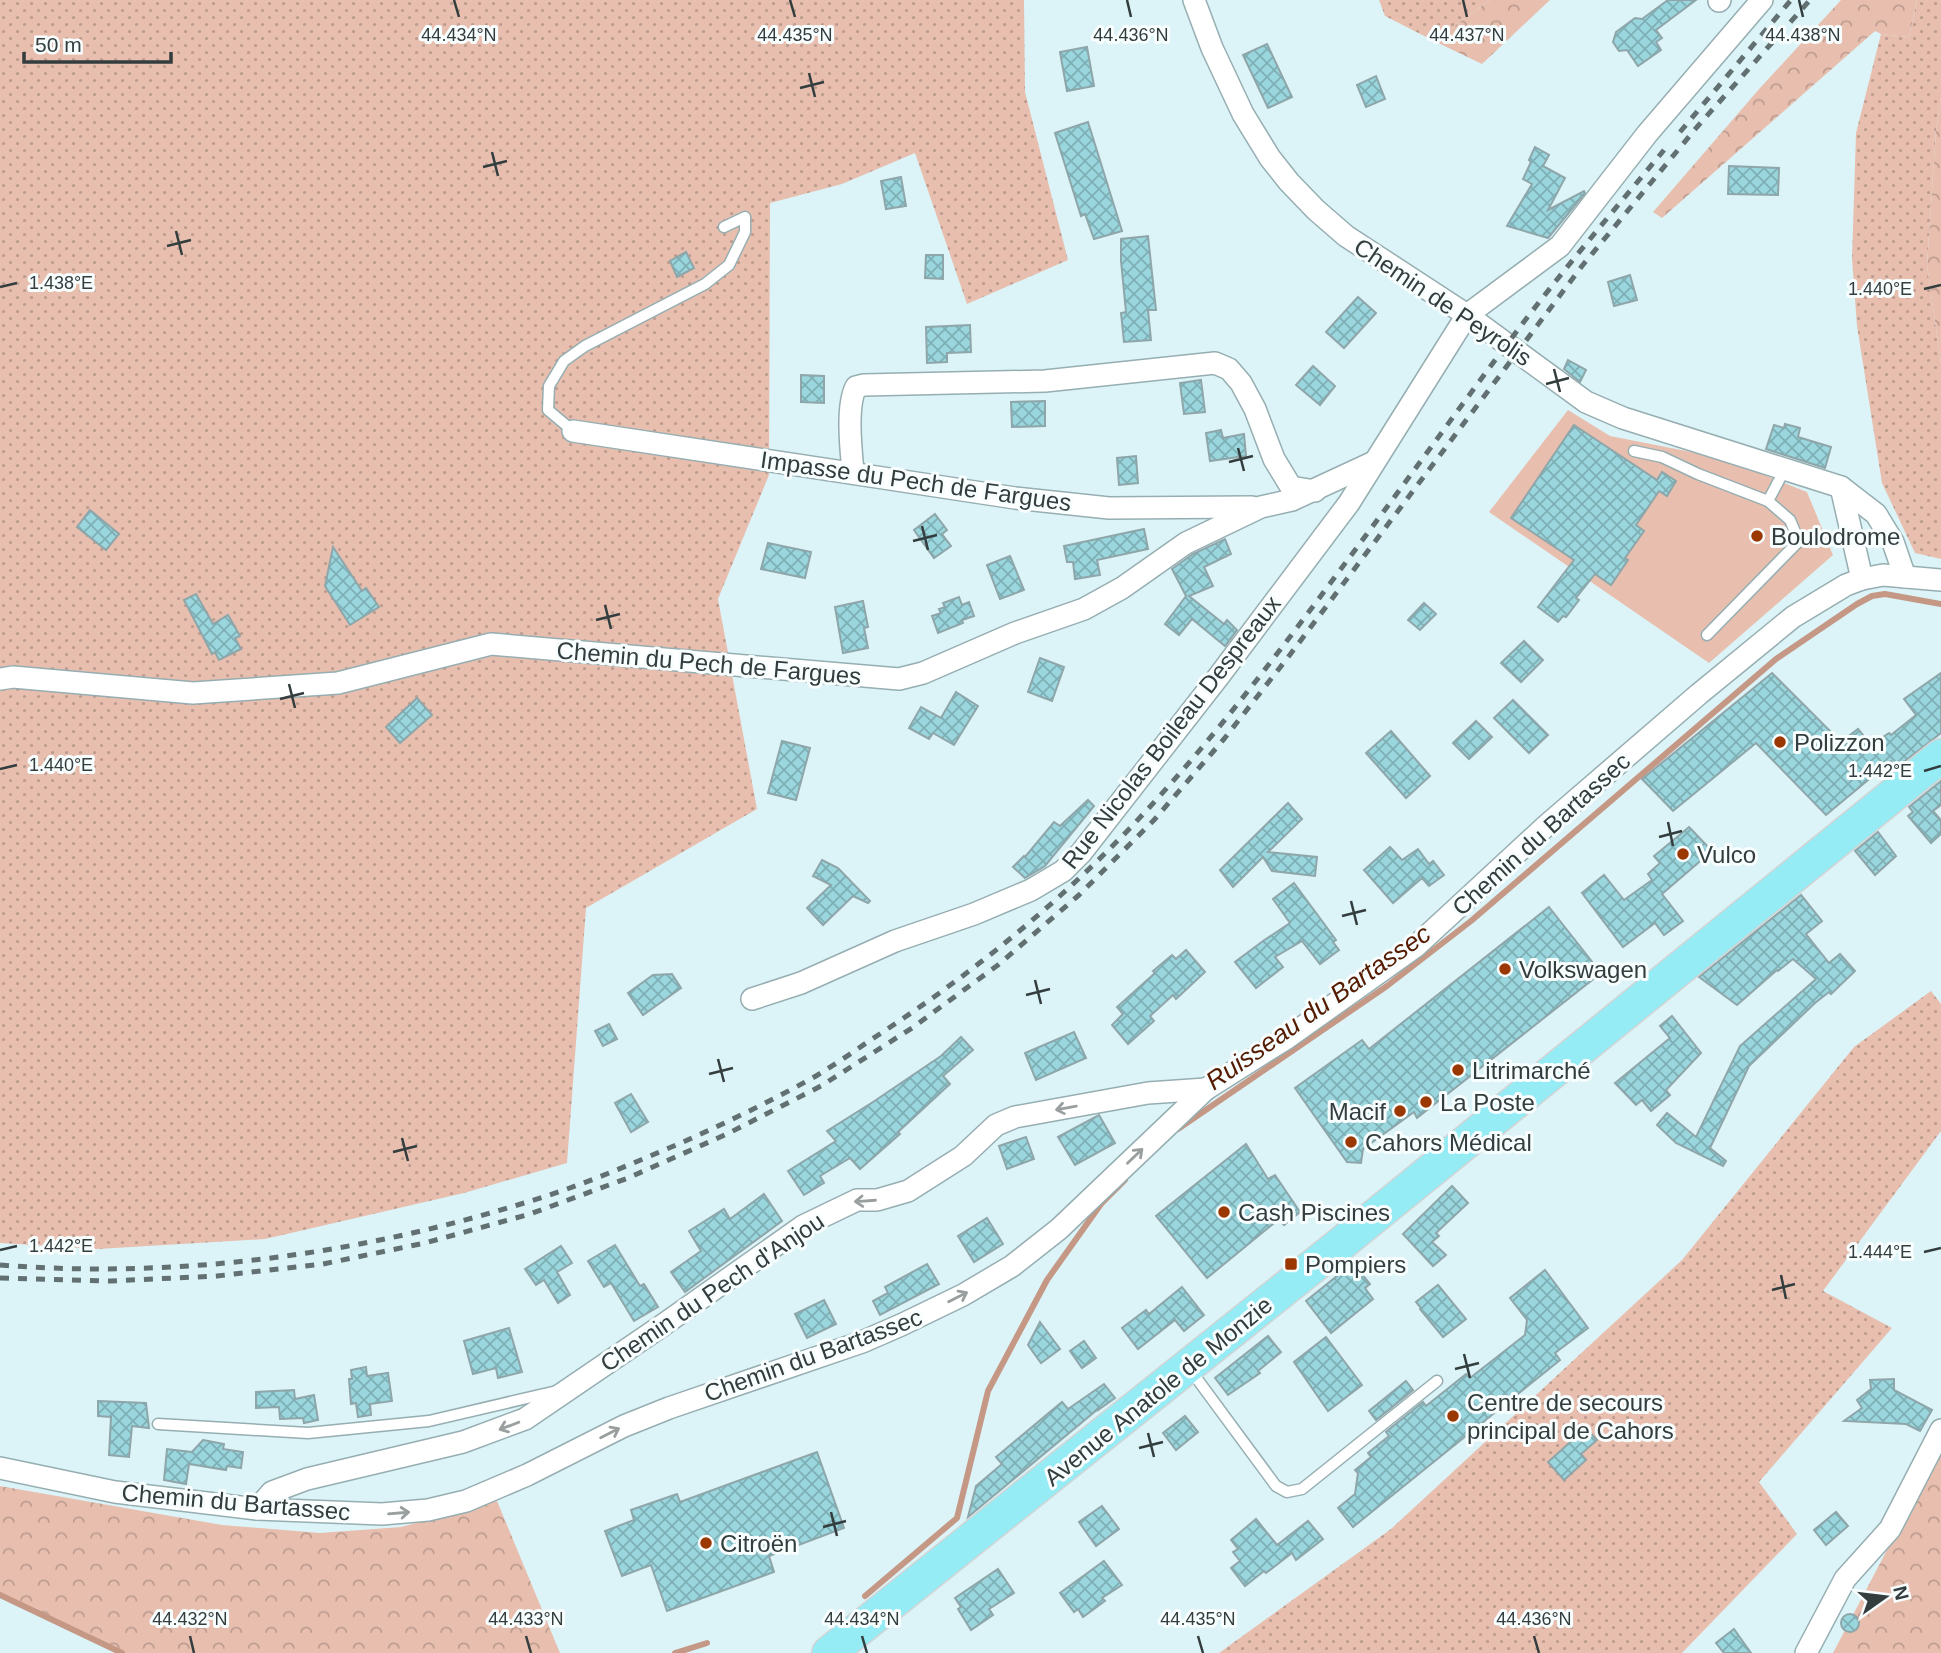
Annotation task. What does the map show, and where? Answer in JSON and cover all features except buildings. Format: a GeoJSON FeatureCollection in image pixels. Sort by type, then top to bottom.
{"type":"FeatureCollection","features":[{"type":"Feature","properties":{"kind":"main road","name":"Avenue Anatole de Monzie"},"geometry":{"type":"LineString","coordinates":[[830,1653],[1658,988],[1941,756]]}},
{"type":"Feature","properties":{"kind":"street","name":"Chemin de Peyrolis"},"geometry":{"type":"LineString","coordinates":[[1194,0],[1212,48],[1243,114],[1270,158],[1316,210],[1346,236],[1467,315],[1586,402],[1623,418],[1841,487],[1876,514],[1893,542],[1905,577]]}},
{"type":"Feature","properties":{"kind":"street"},"geometry":{"type":"LineString","coordinates":[[1467,315],[1560,246],[1647,134],[1762,0]]}},
{"type":"Feature","properties":{"kind":"street","name":"Rue Nicolas Boileau Despreaux"},"geometry":{"type":"LineString","coordinates":[[752,999],[801,983],[895,941],[974,914],[1031,890],[1063,871],[1081,853],[1219,676],[1349,503],[1467,315]]}},
{"type":"Feature","properties":{"kind":"street"},"geometry":{"type":"LineString","coordinates":[[853,472],[852,394],[856,387],[1045,381],[1214,363],[1229,369],[1241,383],[1255,409],[1274,459],[1291,486],[1315,491]]}},
{"type":"Feature","properties":{"kind":"street","name":"Impasse du Pech de Fargues"},"geometry":{"type":"LineString","coordinates":[[573,431],[1015,498],[1109,508],[1261,506]]}},
{"type":"Feature","properties":{"kind":"street","name":"Chemin du Pech de Fargues"},"geometry":{"type":"LineString","coordinates":[[0,679],[13,677],[193,693],[338,683],[491,644],[899,679],[923,673],[1015,634],[1084,609],[1122,587],[1186,543],[1261,506],[1292,500],[1374,462]]}},
{"type":"Feature","properties":{"kind":"street"},"geometry":{"type":"LineString","coordinates":[[1841,487],[1861,579]]}},
{"type":"Feature","properties":{"kind":"street","name":"Chemin du Bartassec"},"geometry":{"type":"LineString","coordinates":[[0,1468],[115,1492],[257,1509],[382,1514],[428,1510],[466,1501],[527,1475],[624,1426],[669,1408],[862,1342],[901,1325],[963,1295],[1012,1266],[1059,1228],[1206,1089],[1287,1038],[1415,947],[1547,825],[1793,617],[1861,579],[1883,575],[1941,580]]}},
{"type":"Feature","properties":{"kind":"street","name":"Chemin du Pech d'Anjou"},"geometry":{"type":"LineString","coordinates":[[257,1509],[272,1492],[307,1479],[463,1442],[525,1419],[803,1226],[857,1199],[877,1200],[908,1191],[963,1156],[996,1125],[1015,1116],[1148,1093],[1206,1089]]}},
{"type":"Feature","properties":{"kind":"street"},"geometry":{"type":"LineString","coordinates":[[1806,1653],[1844,1579],[1890,1529],[1941,1430]]}},
{"type":"Feature","properties":{"kind":"lane"},"geometry":{"type":"LineString","coordinates":[[573,431],[548,410],[549,386],[564,362],[585,346],[705,284],[729,265],[745,232],[745,217],[724,227]]}},
{"type":"Feature","properties":{"kind":"lane"},"geometry":{"type":"LineString","coordinates":[[1634,452],[1662,457],[1768,501],[1790,520],[1799,541],[1707,635]]}},
{"type":"Feature","properties":{"kind":"lane"},"geometry":{"type":"LineString","coordinates":[[1768,501],[1785,469]]}},
{"type":"Feature","properties":{"kind":"lane"},"geometry":{"type":"LineString","coordinates":[[1188,1366],[1276,1486],[1287,1492],[1302,1489],[1437,1381]]}},
{"type":"Feature","properties":{"kind":"lane","name":"Chemin du Pech d'Anjou"},"geometry":{"type":"LineString","coordinates":[[158,1423],[308,1433],[429,1421],[570,1387]]}},
{"type":"Feature","properties":{"kind":"green space"},"geometry":{"type":"Polygon","coordinates":[[[0,0],[1024,0],[1025,92],[1068,260],[967,304],[915,153],[842,184],[770,203],[769,475],[718,599],[757,809],[586,908],[567,1163],[464,1193],[265,1239],[98,1249],[0,1243],[0,0]]]}},
{"type":"Feature","properties":{"kind":"green space"},"geometry":{"type":"Polygon","coordinates":[[[1379,0],[1490,0],[1434,41],[1385,16],[1379,0]]]}},
{"type":"Feature","properties":{"kind":"green space"},"geometry":{"type":"Polygon","coordinates":[[[1490,0],[1550,0],[1482,64],[1434,41],[1490,0]]]}},
{"type":"Feature","properties":{"kind":"green space"},"geometry":{"type":"Polygon","coordinates":[[[1841,0],[1917,0],[1909,37],[1875,31],[1662,218],[1653,212],[1760,88],[1841,0]]]}},
{"type":"Feature","properties":{"kind":"green space"},"geometry":{"type":"Polygon","coordinates":[[[1917,0],[1941,0],[1941,97],[1936,130],[1927,265],[1941,363],[1941,559],[1915,553],[1882,483],[1857,326],[1852,259],[1856,133],[1881,34],[1909,37],[1917,0]]]}},
{"type":"Feature","properties":{"kind":"green space"},"geometry":{"type":"Polygon","coordinates":[[[1941,97],[1941,363],[1927,265],[1936,130],[1941,97]]]}},
{"type":"Feature","properties":{"kind":"green space"},"geometry":{"type":"Polygon","coordinates":[[[1568,410],[1610,436],[1722,458],[1807,492],[1833,555],[1709,663],[1489,512],[1568,410]]]}},
{"type":"Feature","properties":{"kind":"green space"},"geometry":{"type":"Polygon","coordinates":[[[1931,991],[1941,1004],[1941,1131],[1823,1291],[1892,1328],[1759,1482],[1797,1534],[1682,1653],[1219,1653],[1391,1529],[1682,1260],[1854,1047],[1931,991]]]}},
{"type":"Feature","properties":{"kind":"green space"},"geometry":{"type":"Polygon","coordinates":[[[1941,1447],[1941,1653],[1833,1653],[1941,1447]]]}},
{"type":"Feature","properties":{"kind":"green space"},"geometry":{"type":"Polygon","coordinates":[[[0,1486],[222,1525],[320,1533],[401,1527],[497,1501],[560,1653],[122,1653],[0,1595],[0,1486]]]}},
{"type":"Feature","properties":{"kind":"waterway","name":"Ruisseau du Bartassec"},"geometry":{"type":"LineString","coordinates":[[1178,1129],[1387,986],[1471,921],[1776,659],[1872,596],[1885,594],[1941,604]]}},
{"type":"Feature","properties":{"kind":"waterway","name":"Ruisseau du Bartassec"},"geometry":{"type":"LineString","coordinates":[[865,1596],[957,1518],[988,1391],[1047,1280],[1101,1204],[1125,1180]]}},
{"type":"Feature","properties":{"kind":"waterway","name":"Ruisseau du Bartassec"},"geometry":{"type":"LineString","coordinates":[[0,1595],[122,1653]]}},
{"type":"Feature","properties":{"kind":"waterway","name":"Ruisseau du Bartassec"},"geometry":{"type":"LineString","coordinates":[[675,1653],[707,1643]]}},
{"type":"Feature","properties":{"kind":"railway"},"geometry":{"type":"LineString","coordinates":[[1680,132],[1791,0]]}},
{"type":"Feature","properties":{"kind":"railway"},"geometry":{"type":"LineString","coordinates":[[0,1278],[111,1281],[217,1276],[323,1264],[425,1243],[530,1214],[628,1178],[727,1134],[821,1086],[912,1028],[998,965],[1079,895],[1154,820],[1224,739],[1289,656],[1582,266],[1697,127],[1810,0]]}},
{"type":"Feature","properties":{"kind":"railway"},"geometry":{"type":"LineString","coordinates":[[0,1265],[132,1269],[265,1259],[396,1237],[460,1221],[565,1190],[734,1119],[816,1076],[907,1016],[1015,935],[1083,875],[1178,775],[1269,664],[1523,323],[1664,150]]}},
{"type":"Feature","properties":{"kind":"place","name":"Boulodrome"},"geometry":{"type":"Point","coordinates":[1757,536]}},
{"type":"Feature","properties":{"kind":"place","name":"Polizzon"},"geometry":{"type":"Point","coordinates":[1780,742]}},
{"type":"Feature","properties":{"kind":"place","name":"Vulco"},"geometry":{"type":"Point","coordinates":[1683,854]}},
{"type":"Feature","properties":{"kind":"place","name":"Volkswagen"},"geometry":{"type":"Point","coordinates":[1505,969]}},
{"type":"Feature","properties":{"kind":"place","name":"Litrimarché"},"geometry":{"type":"Point","coordinates":[1458,1070]}},
{"type":"Feature","properties":{"kind":"place","name":"La Poste"},"geometry":{"type":"Point","coordinates":[1426,1102]}},
{"type":"Feature","properties":{"kind":"place","name":"Macif"},"geometry":{"type":"Point","coordinates":[1400,1111]}},
{"type":"Feature","properties":{"kind":"place","name":"Cahors Médical"},"geometry":{"type":"Point","coordinates":[1351,1142]}},
{"type":"Feature","properties":{"kind":"place","name":"Cash Piscines"},"geometry":{"type":"Point","coordinates":[1224,1212]}},
{"type":"Feature","properties":{"kind":"place","name":"Pompiers"},"geometry":{"type":"Point","coordinates":[1291,1264]}},
{"type":"Feature","properties":{"kind":"place","name":"Centre de secours principal de Cahors"},"geometry":{"type":"Point","coordinates":[1453,1416]}},
{"type":"Feature","properties":{"kind":"place","name":"Citroën"},"geometry":{"type":"Point","coordinates":[706,1543]}}]}
